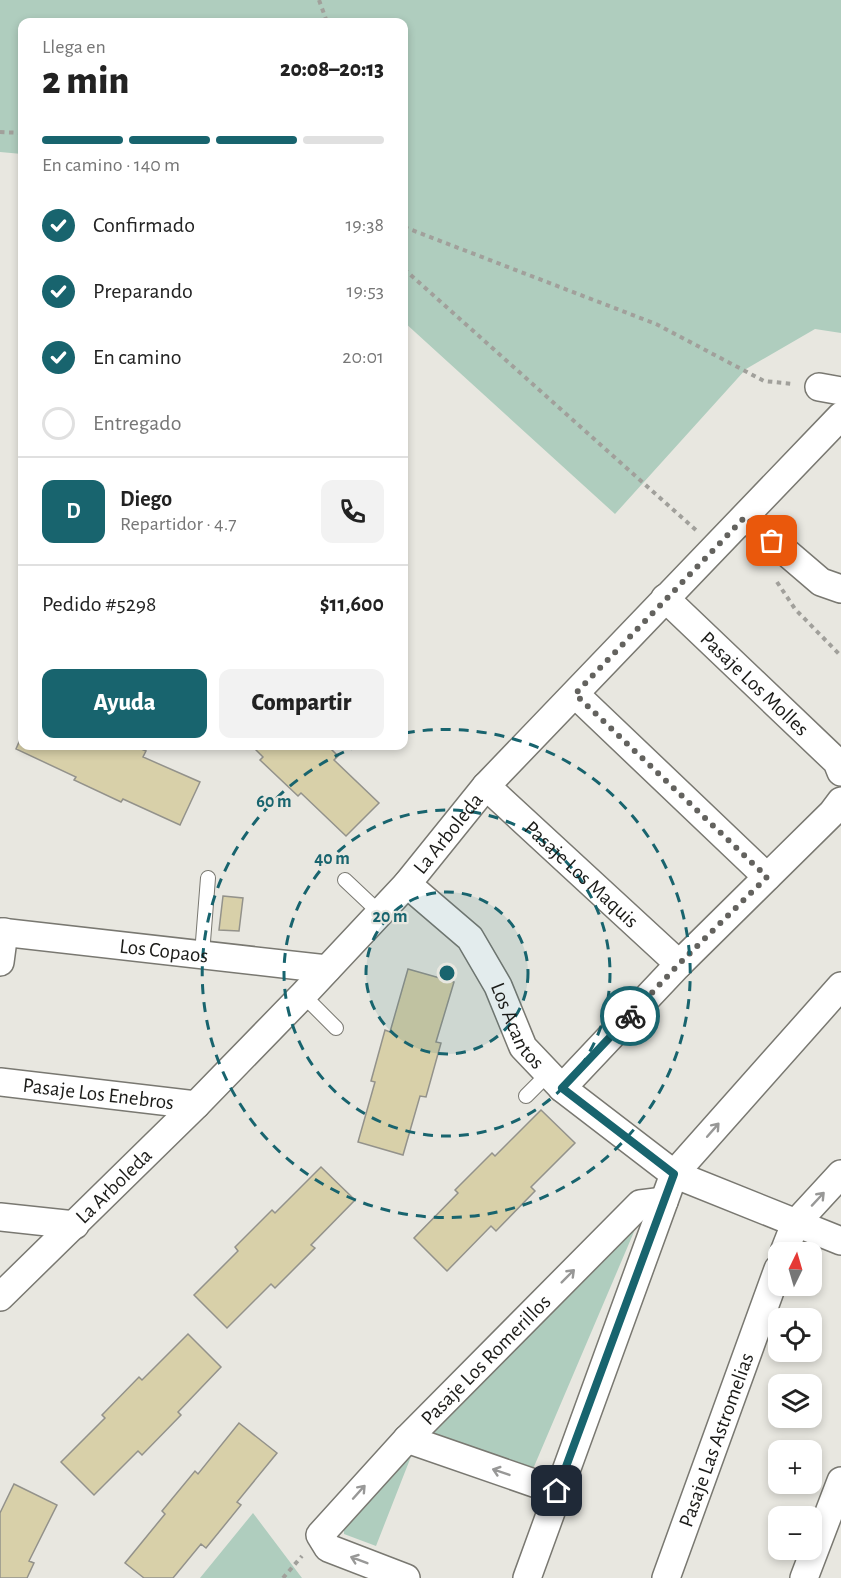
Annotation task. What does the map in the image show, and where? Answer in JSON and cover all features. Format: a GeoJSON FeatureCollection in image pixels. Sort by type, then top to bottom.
{"type":"FeatureCollection","features":[{"type":"Feature","properties":{"kind":"street","name":"La Arboleda"},"geometry":{"type":"LineString","coordinates":[[0,1297],[196,1105],[303,995],[407,884],[486,786],[841,416]]}},
{"type":"Feature","properties":{"kind":"street"},"geometry":{"type":"LineString","coordinates":[[745,517],[821,582],[841,589]]}},
{"type":"Feature","properties":{"kind":"street","name":"Pasaje Los Molles"},"geometry":{"type":"LineString","coordinates":[[666,598],[837,762],[841,771]]}},
{"type":"Feature","properties":{"kind":"street"},"geometry":{"type":"LineString","coordinates":[[575,694],[767,877]]}},
{"type":"Feature","properties":{"kind":"street","name":"Pasaje Los Maquis"},"geometry":{"type":"LineString","coordinates":[[486,786],[679,964]]}},
{"type":"Feature","properties":{"kind":"street"},"geometry":{"type":"LineString","coordinates":[[555,1080],[679,964],[832,813],[841,801]]}},
{"type":"Feature","properties":{"kind":"street","name":"Los Acantos"},"geometry":{"type":"LineString","coordinates":[[407,884],[470,939],[498,986],[524,1047],[555,1080],[674,1174],[841,1241]]}},
{"type":"Feature","properties":{"kind":"street"},"geometry":{"type":"LineString","coordinates":[[0,962],[2,932]]}},
{"type":"Feature","properties":{"kind":"street","name":"Los Copaos"},"geometry":{"type":"LineString","coordinates":[[2,932],[327,969]]}},
{"type":"Feature","properties":{"kind":"street"},"geometry":{"type":"LineString","coordinates":[[526,1578],[674,1174],[841,986]]}},
{"type":"Feature","properties":{"kind":"street","name":"Pasaje Los Enebros"},"geometry":{"type":"LineString","coordinates":[[0,1082],[196,1105]]}},
{"type":"Feature","properties":{"kind":"street"},"geometry":{"type":"LineString","coordinates":[[788,1242],[795,1224],[841,1174]]}},
{"type":"Feature","properties":{"kind":"street","name":"Pasaje Los Romerillos"},"geometry":{"type":"LineString","coordinates":[[406,1578],[328,1548],[320,1535],[407,1439],[640,1204],[664,1201]]}},
{"type":"Feature","properties":{"kind":"street"},"geometry":{"type":"LineString","coordinates":[[0,1217],[75,1225]]}},
{"type":"Feature","properties":{"kind":"street","name":"Pasaje Las Astromelias"},"geometry":{"type":"LineString","coordinates":[[666,1578],[768,1296]]}},
{"type":"Feature","properties":{"kind":"street"},"geometry":{"type":"LineString","coordinates":[[407,1439],[557,1491]]}},
{"type":"Feature","properties":{"kind":"street"},"geometry":{"type":"LineString","coordinates":[[804,1578],[841,1481]]}},
{"type":"Feature","properties":{"kind":"lane"},"geometry":{"type":"LineString","coordinates":[[202,954],[208,878]]}},
{"type":"Feature","properties":{"kind":"lane"},"geometry":{"type":"LineString","coordinates":[[345,880],[380,913]]}},
{"type":"Feature","properties":{"kind":"lane"},"geometry":{"type":"LineString","coordinates":[[303,995],[336,1028]]}},
{"type":"Feature","properties":{"kind":"lane"},"geometry":{"type":"LineString","coordinates":[[526,1096],[555,1080]]}},
{"type":"Feature","properties":{"kind":"path"},"geometry":{"type":"LineString","coordinates":[[319,0],[326,18]]}},
{"type":"Feature","properties":{"kind":"path"},"geometry":{"type":"LineString","coordinates":[[0,132],[18,133]]}},
{"type":"Feature","properties":{"kind":"path"},"geometry":{"type":"LineString","coordinates":[[408,229],[656,324],[764,381],[830,389]]}},
{"type":"Feature","properties":{"kind":"path"},"geometry":{"type":"LineString","coordinates":[[408,273],[716,546]]}},
{"type":"Feature","properties":{"kind":"path"},"geometry":{"type":"LineString","coordinates":[[771,574],[795,609],[841,656]]}},
{"type":"Feature","properties":{"kind":"green space"},"geometry":{"type":"Polygon","coordinates":[[[0,0],[841,0],[841,333],[815,329],[746,369],[615,514],[408,326],[408,18],[18,18],[18,154],[0,152],[0,0]]]}},
{"type":"Feature","properties":{"kind":"green space"},"geometry":{"type":"Polygon","coordinates":[[[639,1220],[533,1469],[430,1436],[639,1220]]]}},
{"type":"Feature","properties":{"kind":"green space"},"geometry":{"type":"Polygon","coordinates":[[[412,1454],[376,1546],[344,1534],[344,1525],[412,1454]]]}},
{"type":"Feature","properties":{"kind":"green space"},"geometry":{"type":"Polygon","coordinates":[[[253,1513],[302,1578],[200,1578],[253,1513]]]}},
{"type":"Feature","properties":{"kind":"building"},"geometry":{"type":"Polygon","coordinates":[[[18,750],[144,750],[146,751],[143,757],[200,782],[180,825],[123,799],[121,802],[74,780],[76,777],[18,750]]]}},
{"type":"Feature","properties":{"kind":"building"},"geometry":{"type":"Polygon","coordinates":[[[256,750],[332,750],[338,756],[334,760],[379,803],[346,836],[301,793],[298,796],[260,760],[263,757],[256,750]]]}},
{"type":"Feature","properties":{"kind":"building"},"geometry":{"type":"Polygon","coordinates":[[[223,896],[243,898],[239,931],[219,930],[223,896]]]}},
{"type":"Feature","properties":{"kind":"building"},"geometry":{"type":"Polygon","coordinates":[[[408,969],[454,982],[436,1042],[441,1043],[426,1097],[420,1096],[403,1155],[358,1142],[375,1082],[371,1081],[385,1030],[390,1032],[408,969]]]}},
{"type":"Feature","properties":{"kind":"building"},"geometry":{"type":"Polygon","coordinates":[[[541,1110],[575,1143],[531,1187],[535,1191],[496,1231],[491,1226],[447,1271],[414,1238],[458,1193],[455,1190],[492,1153],[495,1156],[541,1110]]]}},
{"type":"Feature","properties":{"kind":"building"},"geometry":{"type":"Polygon","coordinates":[[[321,1167],[355,1200],[311,1245],[315,1248],[275,1288],[271,1284],[227,1328],[194,1295],[238,1251],[235,1247],[272,1210],[275,1213],[321,1167]]]}},
{"type":"Feature","properties":{"kind":"building"},"geometry":{"type":"Polygon","coordinates":[[[188,1334],[221,1367],[178,1412],[181,1415],[142,1455],[138,1451],[94,1495],[61,1462],[105,1418],[102,1415],[139,1377],[142,1380],[188,1334]]]}},
{"type":"Feature","properties":{"kind":"building"},"geometry":{"type":"Polygon","coordinates":[[[239,1423],[277,1453],[237,1502],[241,1505],[206,1548],[201,1544],[173,1578],[144,1578],[125,1563],[165,1514],[162,1511],[195,1471],[198,1474],[239,1423]]]}},
{"type":"Feature","properties":{"kind":"building"},"geometry":{"type":"Polygon","coordinates":[[[14,1484],[57,1505],[29,1561],[34,1563],[27,1578],[0,1578],[0,1513],[14,1484]]]}},
{"type":"Feature","properties":{"kind":"way so far"},"geometry":{"type":"LineString","coordinates":[[630,1016],[767,877],[575,694],[745,517],[772,541]]}},
{"type":"Feature","properties":{"kind":"route"},"geometry":{"type":"LineString","coordinates":[[557,1491],[674,1174],[562,1088],[630,1016]]}}]}
